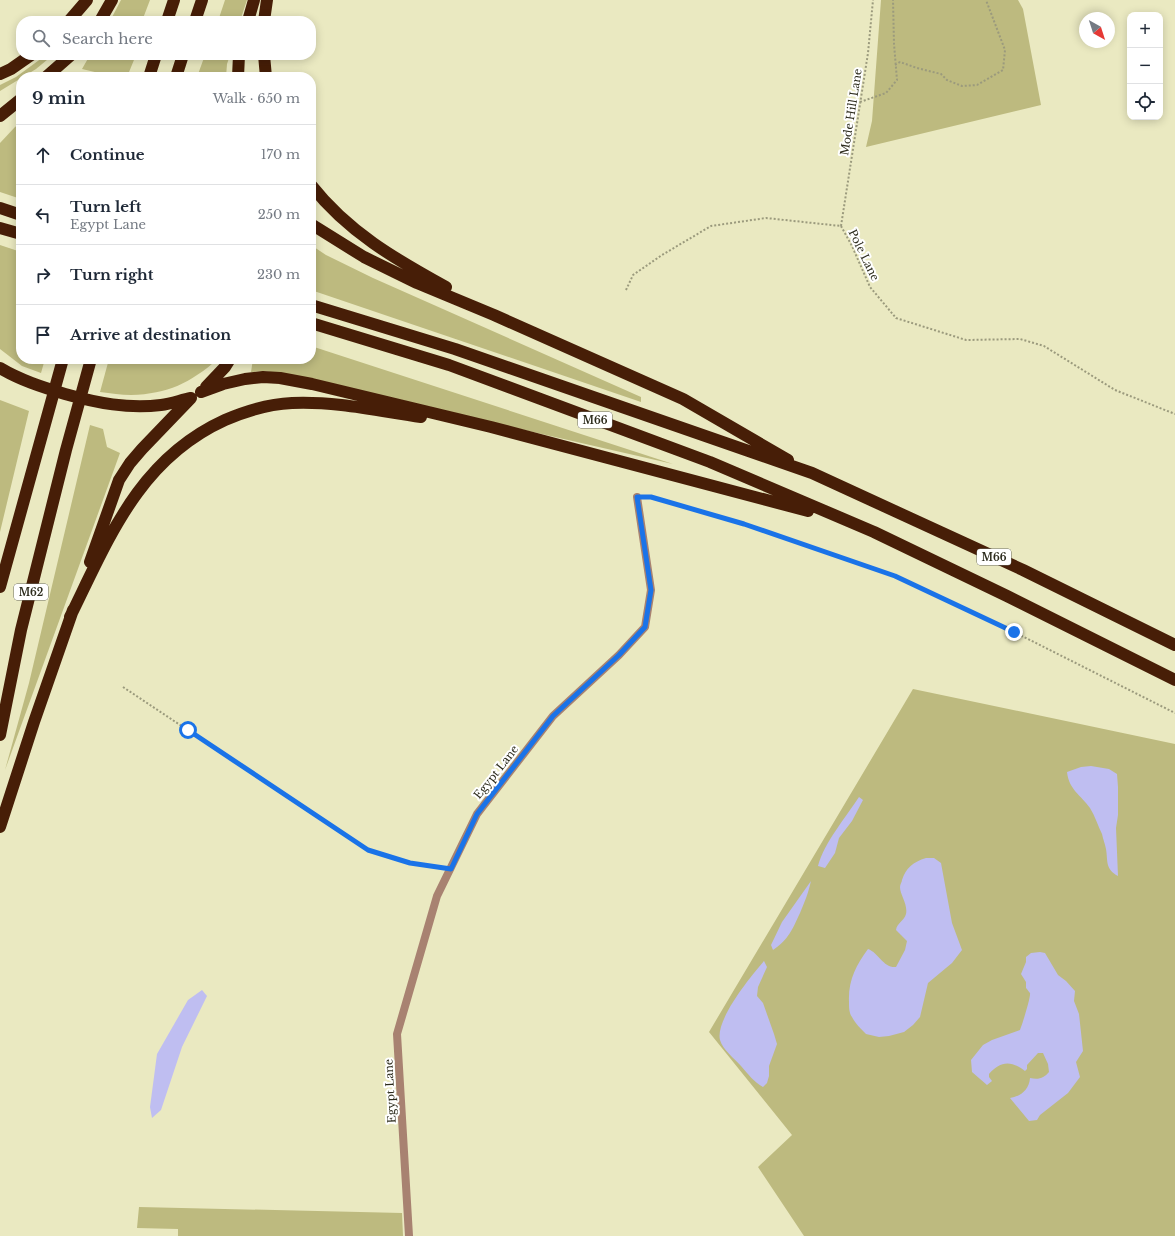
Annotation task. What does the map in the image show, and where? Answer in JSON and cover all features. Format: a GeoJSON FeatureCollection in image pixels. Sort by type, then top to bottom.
{"type":"FeatureCollection","features":[{"type":"Feature","properties":{"kind":"highway"},"geometry":{"type":"LineString","coordinates":[[73,16],[87,0]]}},
{"type":"Feature","properties":{"kind":"highway"},"geometry":{"type":"LineString","coordinates":[[103,16],[112,0]]}},
{"type":"Feature","properties":{"kind":"highway"},"geometry":{"type":"LineString","coordinates":[[169,16],[174,0]]}},
{"type":"Feature","properties":{"kind":"highway"},"geometry":{"type":"LineString","coordinates":[[197,16],[202,0]]}},
{"type":"Feature","properties":{"kind":"highway"},"geometry":{"type":"LineString","coordinates":[[249,16],[254,0]]}},
{"type":"Feature","properties":{"kind":"highway"},"geometry":{"type":"LineString","coordinates":[[265,16],[267,0]]}},
{"type":"Feature","properties":{"kind":"highway"},"geometry":{"type":"LineString","coordinates":[[0,74],[11,69],[24,60]]}},
{"type":"Feature","properties":{"kind":"highway"},"geometry":{"type":"LineString","coordinates":[[52,72],[65,60]]}},
{"type":"Feature","properties":{"kind":"highway"},"geometry":{"type":"LineString","coordinates":[[151,72],[154,60]]}},
{"type":"Feature","properties":{"kind":"highway"},"geometry":{"type":"LineString","coordinates":[[178,72],[181,60]]}},
{"type":"Feature","properties":{"kind":"highway"},"geometry":{"type":"LineString","coordinates":[[238,72],[239,60]]}},
{"type":"Feature","properties":{"kind":"highway"},"geometry":{"type":"LineString","coordinates":[[264,60],[266,72]]}},
{"type":"Feature","properties":{"kind":"highway"},"geometry":{"type":"LineString","coordinates":[[0,107],[16,101]]}},
{"type":"Feature","properties":{"kind":"highway"},"geometry":{"type":"LineString","coordinates":[[0,116],[16,102]]}},
{"type":"Feature","properties":{"kind":"highway"},"geometry":{"type":"LineString","coordinates":[[316,191],[336,214],[364,238],[391,256],[494,315]]}},
{"type":"Feature","properties":{"kind":"highway"},"geometry":{"type":"LineString","coordinates":[[0,208],[16,213]]}},
{"type":"Feature","properties":{"kind":"highway"},"geometry":{"type":"LineString","coordinates":[[316,227],[364,257],[417,282],[494,315]]}},
{"type":"Feature","properties":{"kind":"highway"},"geometry":{"type":"LineString","coordinates":[[0,228],[16,233]]}},
{"type":"Feature","properties":{"kind":"highway","name":"M66"},"geometry":{"type":"LineString","coordinates":[[316,307],[455,349],[812,473]]}},
{"type":"Feature","properties":{"kind":"highway","name":"M66"},"geometry":{"type":"LineString","coordinates":[[494,315],[683,399],[812,473],[1023,570],[1175,645]]}},
{"type":"Feature","properties":{"kind":"highway","name":"M66"},"geometry":{"type":"LineString","coordinates":[[316,325],[457,368],[710,462],[874,532],[1007,596],[1175,680]]}},
{"type":"Feature","properties":{"kind":"highway","name":"M62"},"geometry":{"type":"LineString","coordinates":[[0,587],[62,364]]}},
{"type":"Feature","properties":{"kind":"highway","name":"M62"},"geometry":{"type":"LineString","coordinates":[[0,735],[21,630],[66,450],[90,364]]}},
{"type":"Feature","properties":{"kind":"highway"},"geometry":{"type":"LineString","coordinates":[[0,827],[70,617],[120,480],[130,463],[142,449],[196,395],[217,377],[227,364]]}},
{"type":"Feature","properties":{"kind":"highway"},"geometry":{"type":"LineString","coordinates":[[0,368],[13,376],[37,386],[91,401],[112,405],[162,405],[196,395],[223,384],[263,377],[280,378],[312,384],[492,427],[805,510],[874,532]]}},
{"type":"Feature","properties":{"kind":"highway"},"geometry":{"type":"LineString","coordinates":[[70,617],[112,532],[131,501],[153,472],[170,454],[191,438],[213,426],[236,416],[261,408],[292,403],[330,404],[492,427]]}},
{"type":"Feature","properties":{"kind":"street","name":"Egypt Lane"},"geometry":{"type":"LineString","coordinates":[[409,1236],[397,1034],[437,896],[477,814],[553,716],[619,655],[645,627],[651,590],[637,497]]}},
{"type":"Feature","properties":{"kind":"path","name":"Mode Hill Lane"},"geometry":{"type":"LineString","coordinates":[[841,226],[868,53],[873,0]]}},
{"type":"Feature","properties":{"kind":"path"},"geometry":{"type":"LineString","coordinates":[[860,102],[886,93],[897,80],[895,65],[893,0]]}},
{"type":"Feature","properties":{"kind":"path"},"geometry":{"type":"LineString","coordinates":[[895,65],[900,62],[940,74],[947,80],[962,86],[977,85],[1003,70],[1005,50],[986,0]]}},
{"type":"Feature","properties":{"kind":"path","name":"Pole Lane"},"geometry":{"type":"LineString","coordinates":[[626,290],[634,275],[662,255],[711,226],[766,218],[841,226],[852,246],[870,288],[896,318],[966,340],[1020,339],[1044,346],[1115,390],[1175,414]]}},
{"type":"Feature","properties":{"kind":"path"},"geometry":{"type":"LineString","coordinates":[[637,497],[651,497],[744,524],[895,576],[1028,639],[1175,713]]}},
{"type":"Feature","properties":{"kind":"path"},"geometry":{"type":"LineString","coordinates":[[123,687],[368,850],[410,863],[451,869]]}},
{"type":"Feature","properties":{"kind":"shaded area"},"geometry":{"type":"Polygon","coordinates":[[[121,0],[150,0],[144,16],[113,16],[121,0]]]}},
{"type":"Feature","properties":{"kind":"shaded area"},"geometry":{"type":"Polygon","coordinates":[[[225,0],[247,0],[242,16],[220,16],[225,0]]]}},
{"type":"Feature","properties":{"kind":"shaded area"},"geometry":{"type":"Polygon","coordinates":[[[881,0],[1018,0],[1023,9],[1041,105],[866,147],[872,121],[881,0]]]}},
{"type":"Feature","properties":{"kind":"shaded area"},"geometry":{"type":"Polygon","coordinates":[[[39,60],[47,60],[31,72],[23,72],[39,60]]]}},
{"type":"Feature","properties":{"kind":"shaded area"},"geometry":{"type":"Polygon","coordinates":[[[87,60],[134,60],[129,72],[95,72],[82,69],[87,60]]]}},
{"type":"Feature","properties":{"kind":"shaded area"},"geometry":{"type":"Polygon","coordinates":[[[203,60],[228,60],[226,72],[199,72],[203,60]]]}},
{"type":"Feature","properties":{"kind":"shaded area"},"geometry":{"type":"Polygon","coordinates":[[[16,77],[16,81],[0,91],[0,85],[16,77]]]}},
{"type":"Feature","properties":{"kind":"shaded area"},"geometry":{"type":"Polygon","coordinates":[[[16,126],[16,197],[0,192],[0,143],[16,126]]]}},
{"type":"Feature","properties":{"kind":"shaded area"},"geometry":{"type":"Polygon","coordinates":[[[0,245],[16,250],[16,361],[0,349],[0,245]]]}},
{"type":"Feature","properties":{"kind":"shaded area"},"geometry":{"type":"Polygon","coordinates":[[[316,248],[326,255],[373,278],[641,397],[641,402],[316,292],[316,248]]]}},
{"type":"Feature","properties":{"kind":"shaded area"},"geometry":{"type":"Polygon","coordinates":[[[316,348],[673,464],[266,371],[251,372],[252,364],[316,364],[316,348]]]}},
{"type":"Feature","properties":{"kind":"shaded area"},"geometry":{"type":"Polygon","coordinates":[[[19,364],[44,364],[41,373],[19,364]]]}},
{"type":"Feature","properties":{"kind":"shaded area"},"geometry":{"type":"Polygon","coordinates":[[[108,364],[212,364],[188,381],[178,386],[156,392],[131,395],[100,392],[108,364]]]}},
{"type":"Feature","properties":{"kind":"shaded area"},"geometry":{"type":"Polygon","coordinates":[[[0,400],[29,411],[0,532],[0,400]]]}},
{"type":"Feature","properties":{"kind":"shaded area"},"geometry":{"type":"Polygon","coordinates":[[[90,425],[103,429],[107,447],[120,453],[5,770],[29,683],[90,425]]]}},
{"type":"Feature","properties":{"kind":"shaded area"},"geometry":{"type":"Polygon","coordinates":[[[913,689],[1175,744],[1175,1236],[804,1236],[758,1167],[792,1135],[709,1032],[913,689]]]}},
{"type":"Feature","properties":{"kind":"shaded area"},"geometry":{"type":"Polygon","coordinates":[[[139,1207],[402,1213],[403,1236],[178,1236],[178,1229],[137,1228],[139,1207]]]}},
{"type":"Feature","properties":{"kind":"water"},"geometry":{"type":"Polygon","coordinates":[[[1091,766],[1109,769],[1117,774],[1118,815],[1116,828],[1118,876],[1109,868],[1102,834],[1092,811],[1087,803],[1073,788],[1068,778],[1067,772],[1081,767],[1091,766]]]}},
{"type":"Feature","properties":{"kind":"water"},"geometry":{"type":"Polygon","coordinates":[[[859,797],[863,800],[852,821],[839,838],[835,853],[825,868],[818,866],[830,839],[859,797]]]}},
{"type":"Feature","properties":{"kind":"water"},"geometry":{"type":"Polygon","coordinates":[[[926,858],[934,858],[941,863],[952,923],[962,950],[952,963],[928,983],[920,1017],[913,1025],[904,1032],[889,1036],[879,1037],[866,1034],[860,1028],[850,1012],[849,994],[851,980],[860,961],[868,949],[884,963],[892,967],[896,967],[905,950],[907,941],[896,930],[906,914],[906,907],[900,890],[900,885],[908,869],[917,861],[926,858]]]}},
{"type":"Feature","properties":{"kind":"water"},"geometry":{"type":"Polygon","coordinates":[[[811,881],[805,901],[792,929],[783,942],[773,950],[771,945],[782,922],[811,881]]]}},
{"type":"Feature","properties":{"kind":"water"},"geometry":{"type":"Polygon","coordinates":[[[1031,953],[1045,953],[1058,975],[1075,991],[1074,1001],[1079,1014],[1083,1051],[1076,1062],[1080,1077],[1068,1093],[1040,1115],[1037,1120],[1029,1121],[1010,1098],[1018,1096],[1024,1092],[1028,1086],[1030,1078],[1041,1078],[1049,1072],[1048,1064],[1043,1053],[1038,1053],[1027,1065],[1027,1069],[1025,1071],[1020,1067],[1010,1064],[1002,1064],[997,1066],[989,1074],[992,1081],[987,1085],[972,1072],[971,1060],[983,1045],[992,1040],[1020,1030],[1030,996],[1030,993],[1026,988],[1026,982],[1021,974],[1026,962],[1026,957],[1031,953]]]}},
{"type":"Feature","properties":{"kind":"water"},"geometry":{"type":"Polygon","coordinates":[[[764,961],[767,967],[758,987],[757,996],[763,1003],[777,1044],[769,1066],[767,1083],[763,1087],[751,1078],[726,1051],[721,1044],[720,1031],[728,1010],[764,961]]]}},
{"type":"Feature","properties":{"kind":"water"},"geometry":{"type":"Polygon","coordinates":[[[202,990],[207,996],[182,1047],[161,1110],[152,1118],[150,1107],[157,1054],[188,1000],[202,990]]]}},
{"type":"Feature","properties":{"kind":"route"},"geometry":{"type":"LineString","coordinates":[[188,730],[368,850],[410,863],[451,869],[477,814],[553,716],[619,655],[645,627],[651,590],[637,497],[651,497],[744,524],[895,576],[1014,632]]}}]}
